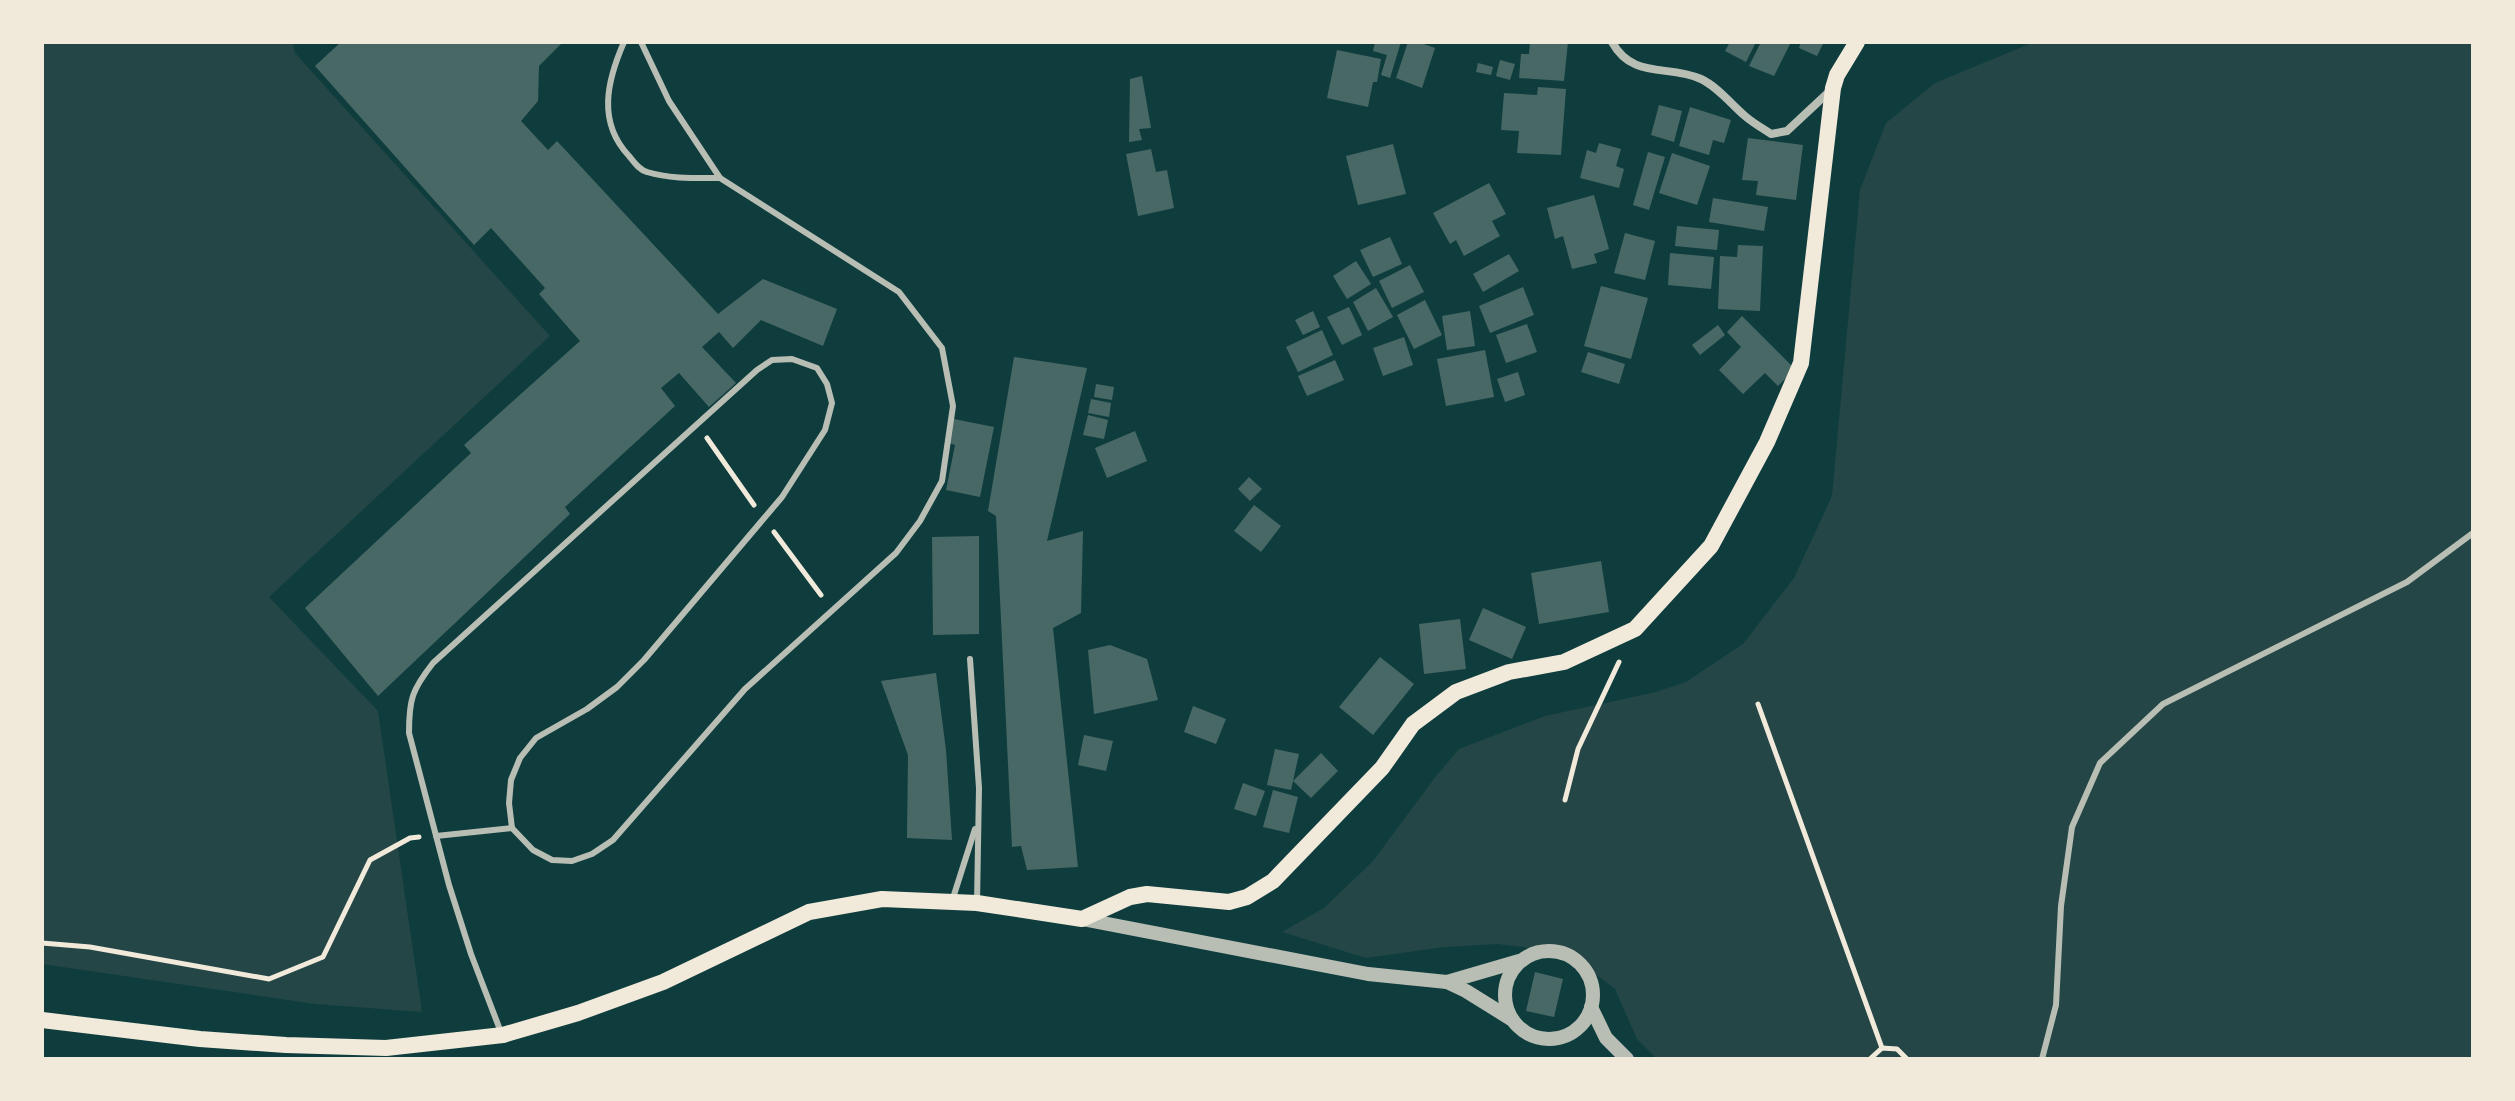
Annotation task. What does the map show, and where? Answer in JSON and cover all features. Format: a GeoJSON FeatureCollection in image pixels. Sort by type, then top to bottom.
{"type":"FeatureCollection","features":[{"type":"Feature","properties":{"kind":"main road"},"geometry":{"type":"LineString","coordinates":[[42,1020],[200,1039],[388,1053],[503,1035],[578,1013],[663,982],[809,912],[882,899],[977,903],[1082,919],[1130,897],[1147,894],[1229,902],[1247,897],[1273,881],[1382,768],[1413,724],[1456,692],[1509,672],[1564,662],[1635,629],[1711,546],[1767,442],[1801,363],[1833,88],[1837,75],[1857,42]]}},
{"type":"Feature","properties":{"kind":"street"},"geometry":{"type":"LineString","coordinates":[[1612,42],[1618,53],[1636,66],[1691,75],[1704,81],[1747,119],[1771,134],[1787,131],[1833,88]]}},
{"type":"Feature","properties":{"kind":"street"},"geometry":{"type":"LineString","coordinates":[[1082,919],[1368,974],[1447,982],[1511,1019],[1523,1031],[1545,1039],[1562,1037],[1577,1029],[1591,1007]]}},
{"type":"Feature","properties":{"kind":"street"},"geometry":{"type":"LineString","coordinates":[[1447,982],[1520,960],[1542,950],[1558,951],[1573,957],[1585,968],[1592,983],[1591,1007],[1606,1038],[1627,1059]]}},
{"type":"Feature","properties":{"kind":"street"},"geometry":{"type":"LineString","coordinates":[[1511,1019],[1505,1004],[1505,986],[1510,972],[1520,960]]}},
{"type":"Feature","properties":{"kind":"street"},"geometry":{"type":"LineString","coordinates":[[1577,1029],[1606,1038]]}},
{"type":"Feature","properties":{"kind":"lane"},"geometry":{"type":"LineString","coordinates":[[624,42],[612,69],[607,112],[615,141],[643,171],[677,177],[720,178]]}},
{"type":"Feature","properties":{"kind":"lane"},"geometry":{"type":"LineString","coordinates":[[503,1035],[471,954],[409,733],[409,708],[416,685],[433,663],[757,370],[772,360],[792,359],[817,368],[827,384],[832,403],[825,430],[782,497],[635,669],[587,709],[536,738],[520,758],[511,780],[509,803],[512,828],[533,850],[552,860],[572,861],[592,854],[613,840],[745,689],[896,553],[920,521],[942,481],[953,406],[942,348],[899,292],[720,178],[669,101],[641,42]]}},
{"type":"Feature","properties":{"kind":"lane"},"geometry":{"type":"LineString","coordinates":[[2042,1059],[2056,1005],[2061,906],[2072,827],[2100,763],[2163,704],[2407,582],[2473,533]]}},
{"type":"Feature","properties":{"kind":"lane"},"geometry":{"type":"LineString","coordinates":[[970,659],[979,788],[977,903]]}},
{"type":"Feature","properties":{"kind":"lane"},"geometry":{"type":"LineString","coordinates":[[952,901],[977,822]]}},
{"type":"Feature","properties":{"kind":"lane"},"geometry":{"type":"LineString","coordinates":[[436,836],[512,828]]}},
{"type":"Feature","properties":{"kind":"path"},"geometry":{"type":"LineString","coordinates":[[1565,800],[1578,749],[1635,629]]}},
{"type":"Feature","properties":{"kind":"path"},"geometry":{"type":"LineString","coordinates":[[1758,704],[1882,1048]]}},
{"type":"Feature","properties":{"kind":"path"},"geometry":{"type":"LineString","coordinates":[[42,943],[90,947],[269,979],[323,957],[370,860],[410,838],[436,836]]}},
{"type":"Feature","properties":{"kind":"path"},"geometry":{"type":"LineString","coordinates":[[1870,1059],[1882,1048],[1897,1049],[1907,1059]]}},
{"type":"Feature","properties":{"kind":"shaded area"},"geometry":{"type":"Polygon","coordinates":[[[42,42],[293,42],[295,53],[550,336],[269,597],[378,711],[422,1012],[315,1004],[42,964],[42,42]]]}},
{"type":"Feature","properties":{"kind":"shaded area"},"geometry":{"type":"Polygon","coordinates":[[[2034,42],[2473,42],[2473,1059],[1657,1059],[1637,1039],[1615,989],[1566,952],[1497,944],[1444,947],[1366,958],[1282,932],[1324,908],[1373,861],[1459,749],[1545,716],[1656,692],[1686,682],[1743,644],[1794,578],[1832,496],[1860,190],[1886,123],[1935,83],[2034,42]]]}},
{"type":"Feature","properties":{"kind":"building"},"geometry":{"type":"Polygon","coordinates":[[[341,42],[563,42],[539,66],[538,101],[521,121],[548,150],[557,141],[718,314],[763,279],[837,309],[823,346],[761,320],[733,348],[719,332],[702,347],[736,383],[709,407],[679,373],[661,388],[675,406],[565,507],[570,514],[378,696],[305,608],[471,453],[464,445],[580,341],[539,294],[545,288],[491,228],[474,245],[315,66],[341,42]]]}},
{"type":"Feature","properties":{"kind":"building"},"geometry":{"type":"Polygon","coordinates":[[[1375,42],[1401,42],[1390,78],[1381,75],[1387,55],[1373,51],[1375,42]]]}},
{"type":"Feature","properties":{"kind":"building"},"geometry":{"type":"Polygon","coordinates":[[[1408,42],[1435,48],[1422,88],[1396,78],[1408,42]]]}},
{"type":"Feature","properties":{"kind":"building"},"geometry":{"type":"Polygon","coordinates":[[[1530,42],[1568,42],[1564,81],[1519,78],[1521,54],[1529,54],[1530,42]]]}},
{"type":"Feature","properties":{"kind":"building"},"geometry":{"type":"Polygon","coordinates":[[[1730,42],[1756,42],[1746,62],[1725,51],[1730,42]]]}},
{"type":"Feature","properties":{"kind":"building"},"geometry":{"type":"Polygon","coordinates":[[[1761,42],[1791,42],[1774,76],[1749,66],[1761,42]]]}},
{"type":"Feature","properties":{"kind":"building"},"geometry":{"type":"Polygon","coordinates":[[[1801,42],[1824,42],[1817,56],[1799,48],[1801,42]]]}},
{"type":"Feature","properties":{"kind":"building"},"geometry":{"type":"Polygon","coordinates":[[[1337,50],[1381,59],[1368,107],[1327,98],[1337,50]]]}},
{"type":"Feature","properties":{"kind":"building"},"geometry":{"type":"Polygon","coordinates":[[[1500,60],[1515,64],[1510,80],[1496,76],[1500,60]]]}},
{"type":"Feature","properties":{"kind":"building"},"geometry":{"type":"Polygon","coordinates":[[[1478,63],[1493,67],[1491,75],[1476,72],[1478,63]]]}},
{"type":"Feature","properties":{"kind":"building"},"geometry":{"type":"Polygon","coordinates":[[[1142,76],[1151,128],[1139,129],[1142,140],[1129,142],[1130,79],[1142,76]]]}},
{"type":"Feature","properties":{"kind":"building"},"geometry":{"type":"Polygon","coordinates":[[[1538,87],[1566,89],[1561,155],[1517,153],[1519,131],[1501,130],[1504,93],[1537,95],[1538,87]]]}},
{"type":"Feature","properties":{"kind":"building"},"geometry":{"type":"Polygon","coordinates":[[[1659,105],[1682,111],[1674,142],[1651,135],[1659,105]]]}},
{"type":"Feature","properties":{"kind":"building"},"geometry":{"type":"Polygon","coordinates":[[[1690,107],[1731,120],[1724,143],[1713,140],[1709,155],[1679,146],[1690,107]]]}},
{"type":"Feature","properties":{"kind":"building"},"geometry":{"type":"Polygon","coordinates":[[[1748,138],[1803,145],[1796,200],[1756,195],[1758,181],[1742,180],[1748,138]]]}},
{"type":"Feature","properties":{"kind":"building"},"geometry":{"type":"Polygon","coordinates":[[[1599,143],[1621,149],[1616,166],[1624,169],[1619,188],[1580,178],[1587,150],[1596,153],[1599,143]]]}},
{"type":"Feature","properties":{"kind":"building"},"geometry":{"type":"Polygon","coordinates":[[[1393,144],[1406,194],[1358,205],[1346,156],[1393,144]]]}},
{"type":"Feature","properties":{"kind":"building"},"geometry":{"type":"Polygon","coordinates":[[[1151,149],[1156,172],[1167,170],[1174,208],[1138,216],[1126,154],[1151,149]]]}},
{"type":"Feature","properties":{"kind":"building"},"geometry":{"type":"Polygon","coordinates":[[[1648,152],[1665,157],[1649,210],[1633,205],[1648,152]]]}},
{"type":"Feature","properties":{"kind":"building"},"geometry":{"type":"Polygon","coordinates":[[[1672,153],[1710,166],[1697,205],[1659,193],[1672,153]]]}},
{"type":"Feature","properties":{"kind":"building"},"geometry":{"type":"Polygon","coordinates":[[[1489,183],[1506,214],[1492,221],[1500,236],[1464,256],[1456,240],[1450,244],[1433,213],[1489,183]]]}},
{"type":"Feature","properties":{"kind":"building"},"geometry":{"type":"Polygon","coordinates":[[[1594,195],[1609,249],[1594,254],[1597,263],[1572,269],[1563,236],[1555,239],[1547,208],[1594,195]]]}},
{"type":"Feature","properties":{"kind":"building"},"geometry":{"type":"Polygon","coordinates":[[[1713,198],[1768,207],[1764,231],[1709,222],[1713,198]]]}},
{"type":"Feature","properties":{"kind":"building"},"geometry":{"type":"Polygon","coordinates":[[[1677,226],[1719,230],[1717,250],[1675,246],[1677,226]]]}},
{"type":"Feature","properties":{"kind":"building"},"geometry":{"type":"Polygon","coordinates":[[[1625,233],[1655,241],[1645,280],[1614,273],[1625,233]]]}},
{"type":"Feature","properties":{"kind":"building"},"geometry":{"type":"Polygon","coordinates":[[[1390,237],[1402,264],[1373,277],[1360,250],[1390,237]]]}},
{"type":"Feature","properties":{"kind":"building"},"geometry":{"type":"Polygon","coordinates":[[[1738,245],[1763,246],[1760,311],[1718,309],[1720,256],[1737,257],[1738,245]]]}},
{"type":"Feature","properties":{"kind":"building"},"geometry":{"type":"Polygon","coordinates":[[[1670,253],[1714,257],[1711,289],[1668,285],[1670,253]]]}},
{"type":"Feature","properties":{"kind":"building"},"geometry":{"type":"Polygon","coordinates":[[[1509,254],[1519,271],[1483,292],[1473,274],[1509,254]]]}},
{"type":"Feature","properties":{"kind":"building"},"geometry":{"type":"Polygon","coordinates":[[[1356,261],[1371,284],[1347,299],[1333,276],[1356,261]]]}},
{"type":"Feature","properties":{"kind":"building"},"geometry":{"type":"Polygon","coordinates":[[[1410,265],[1424,292],[1392,308],[1379,281],[1410,265]]]}},
{"type":"Feature","properties":{"kind":"building"},"geometry":{"type":"Polygon","coordinates":[[[1601,286],[1648,298],[1631,359],[1584,346],[1601,286]]]}},
{"type":"Feature","properties":{"kind":"building"},"geometry":{"type":"Polygon","coordinates":[[[1523,287],[1534,315],[1490,333],[1479,306],[1523,287]]]}},
{"type":"Feature","properties":{"kind":"building"},"geometry":{"type":"Polygon","coordinates":[[[1376,288],[1393,317],[1368,331],[1353,302],[1376,288]]]}},
{"type":"Feature","properties":{"kind":"building"},"geometry":{"type":"Polygon","coordinates":[[[1425,300],[1442,335],[1414,349],[1397,315],[1425,300]]]}},
{"type":"Feature","properties":{"kind":"building"},"geometry":{"type":"Polygon","coordinates":[[[1349,307],[1362,335],[1342,345],[1327,317],[1349,307]]]}},
{"type":"Feature","properties":{"kind":"building"},"geometry":{"type":"Polygon","coordinates":[[[1313,311],[1320,327],[1303,335],[1295,320],[1313,311]]]}},
{"type":"Feature","properties":{"kind":"building"},"geometry":{"type":"Polygon","coordinates":[[[1470,311],[1475,346],[1447,350],[1442,316],[1470,311]]]}},
{"type":"Feature","properties":{"kind":"building"},"geometry":{"type":"Polygon","coordinates":[[[1742,316],[1795,369],[1778,386],[1765,373],[1743,394],[1719,370],[1741,347],[1727,332],[1742,316]]]}},
{"type":"Feature","properties":{"kind":"building"},"geometry":{"type":"Polygon","coordinates":[[[1527,324],[1537,352],[1506,363],[1496,335],[1527,324]]]}},
{"type":"Feature","properties":{"kind":"building"},"geometry":{"type":"Polygon","coordinates":[[[1718,325],[1725,335],[1700,355],[1692,345],[1718,325]]]}},
{"type":"Feature","properties":{"kind":"building"},"geometry":{"type":"Polygon","coordinates":[[[1322,330],[1333,355],[1298,372],[1286,347],[1322,330]]]}},
{"type":"Feature","properties":{"kind":"building"},"geometry":{"type":"Polygon","coordinates":[[[1404,337],[1413,365],[1383,376],[1373,348],[1404,337]]]}},
{"type":"Feature","properties":{"kind":"building"},"geometry":{"type":"Polygon","coordinates":[[[1485,350],[1494,397],[1446,406],[1437,359],[1485,350]]]}},
{"type":"Feature","properties":{"kind":"building"},"geometry":{"type":"Polygon","coordinates":[[[1588,352],[1625,364],[1619,384],[1581,372],[1588,352]]]}},
{"type":"Feature","properties":{"kind":"building"},"geometry":{"type":"Polygon","coordinates":[[[1014,357],[1087,368],[1047,541],[1083,531],[1081,613],[1053,628],[1078,867],[1027,870],[1021,846],[1012,847],[996,516],[988,511],[1014,357]]]}},
{"type":"Feature","properties":{"kind":"building"},"geometry":{"type":"Polygon","coordinates":[[[1335,360],[1344,380],[1307,396],[1298,376],[1335,360]]]}},
{"type":"Feature","properties":{"kind":"building"},"geometry":{"type":"Polygon","coordinates":[[[1518,372],[1525,395],[1505,402],[1497,379],[1518,372]]]}},
{"type":"Feature","properties":{"kind":"building"},"geometry":{"type":"Polygon","coordinates":[[[1096,384],[1114,387],[1112,400],[1094,397],[1096,384]]]}},
{"type":"Feature","properties":{"kind":"building"},"geometry":{"type":"Polygon","coordinates":[[[1091,399],[1111,403],[1109,417],[1088,413],[1091,399]]]}},
{"type":"Feature","properties":{"kind":"building"},"geometry":{"type":"Polygon","coordinates":[[[1088,415],[1108,420],[1104,439],[1083,435],[1088,415]]]}},
{"type":"Feature","properties":{"kind":"building"},"geometry":{"type":"Polygon","coordinates":[[[954,419],[994,427],[980,497],[946,490],[955,445],[949,443],[954,419]]]}},
{"type":"Feature","properties":{"kind":"building"},"geometry":{"type":"Polygon","coordinates":[[[1135,431],[1147,461],[1107,478],[1095,448],[1135,431]]]}},
{"type":"Feature","properties":{"kind":"building"},"geometry":{"type":"Polygon","coordinates":[[[1249,477],[1262,489],[1250,501],[1238,489],[1249,477]]]}},
{"type":"Feature","properties":{"kind":"building"},"geometry":{"type":"Polygon","coordinates":[[[1254,505],[1281,526],[1261,552],[1234,531],[1254,505]]]}},
{"type":"Feature","properties":{"kind":"building"},"geometry":{"type":"Polygon","coordinates":[[[979,536],[979,634],[933,635],[932,537],[979,536]]]}},
{"type":"Feature","properties":{"kind":"building"},"geometry":{"type":"Polygon","coordinates":[[[1601,561],[1609,612],[1539,624],[1531,573],[1601,561]]]}},
{"type":"Feature","properties":{"kind":"building"},"geometry":{"type":"Polygon","coordinates":[[[1483,608],[1526,627],[1512,659],[1469,640],[1483,608]]]}},
{"type":"Feature","properties":{"kind":"building"},"geometry":{"type":"Polygon","coordinates":[[[1460,619],[1466,669],[1424,674],[1419,624],[1460,619]]]}},
{"type":"Feature","properties":{"kind":"building"},"geometry":{"type":"Polygon","coordinates":[[[1110,645],[1147,659],[1158,700],[1094,714],[1088,650],[1110,645]]]}},
{"type":"Feature","properties":{"kind":"building"},"geometry":{"type":"Polygon","coordinates":[[[1380,657],[1414,684],[1373,735],[1339,707],[1380,657]]]}},
{"type":"Feature","properties":{"kind":"building"},"geometry":{"type":"Polygon","coordinates":[[[936,673],[946,750],[952,840],[907,838],[908,755],[881,681],[936,673]]]}},
{"type":"Feature","properties":{"kind":"building"},"geometry":{"type":"Polygon","coordinates":[[[1193,706],[1226,719],[1216,744],[1184,732],[1193,706]]]}},
{"type":"Feature","properties":{"kind":"building"},"geometry":{"type":"Polygon","coordinates":[[[1084,735],[1113,741],[1106,771],[1078,765],[1084,735]]]}},
{"type":"Feature","properties":{"kind":"building"},"geometry":{"type":"Polygon","coordinates":[[[1275,749],[1299,754],[1291,790],[1267,785],[1275,749]]]}},
{"type":"Feature","properties":{"kind":"building"},"geometry":{"type":"Polygon","coordinates":[[[1321,753],[1338,771],[1311,798],[1293,781],[1321,753]]]}},
{"type":"Feature","properties":{"kind":"building"},"geometry":{"type":"Polygon","coordinates":[[[1243,783],[1265,791],[1256,816],[1234,809],[1243,783]]]}},
{"type":"Feature","properties":{"kind":"building"},"geometry":{"type":"Polygon","coordinates":[[[1273,790],[1298,797],[1289,833],[1263,827],[1273,790]]]}},
{"type":"Feature","properties":{"kind":"building"},"geometry":{"type":"Polygon","coordinates":[[[1535,972],[1563,979],[1554,1017],[1526,1011],[1535,972]]]}}]}
